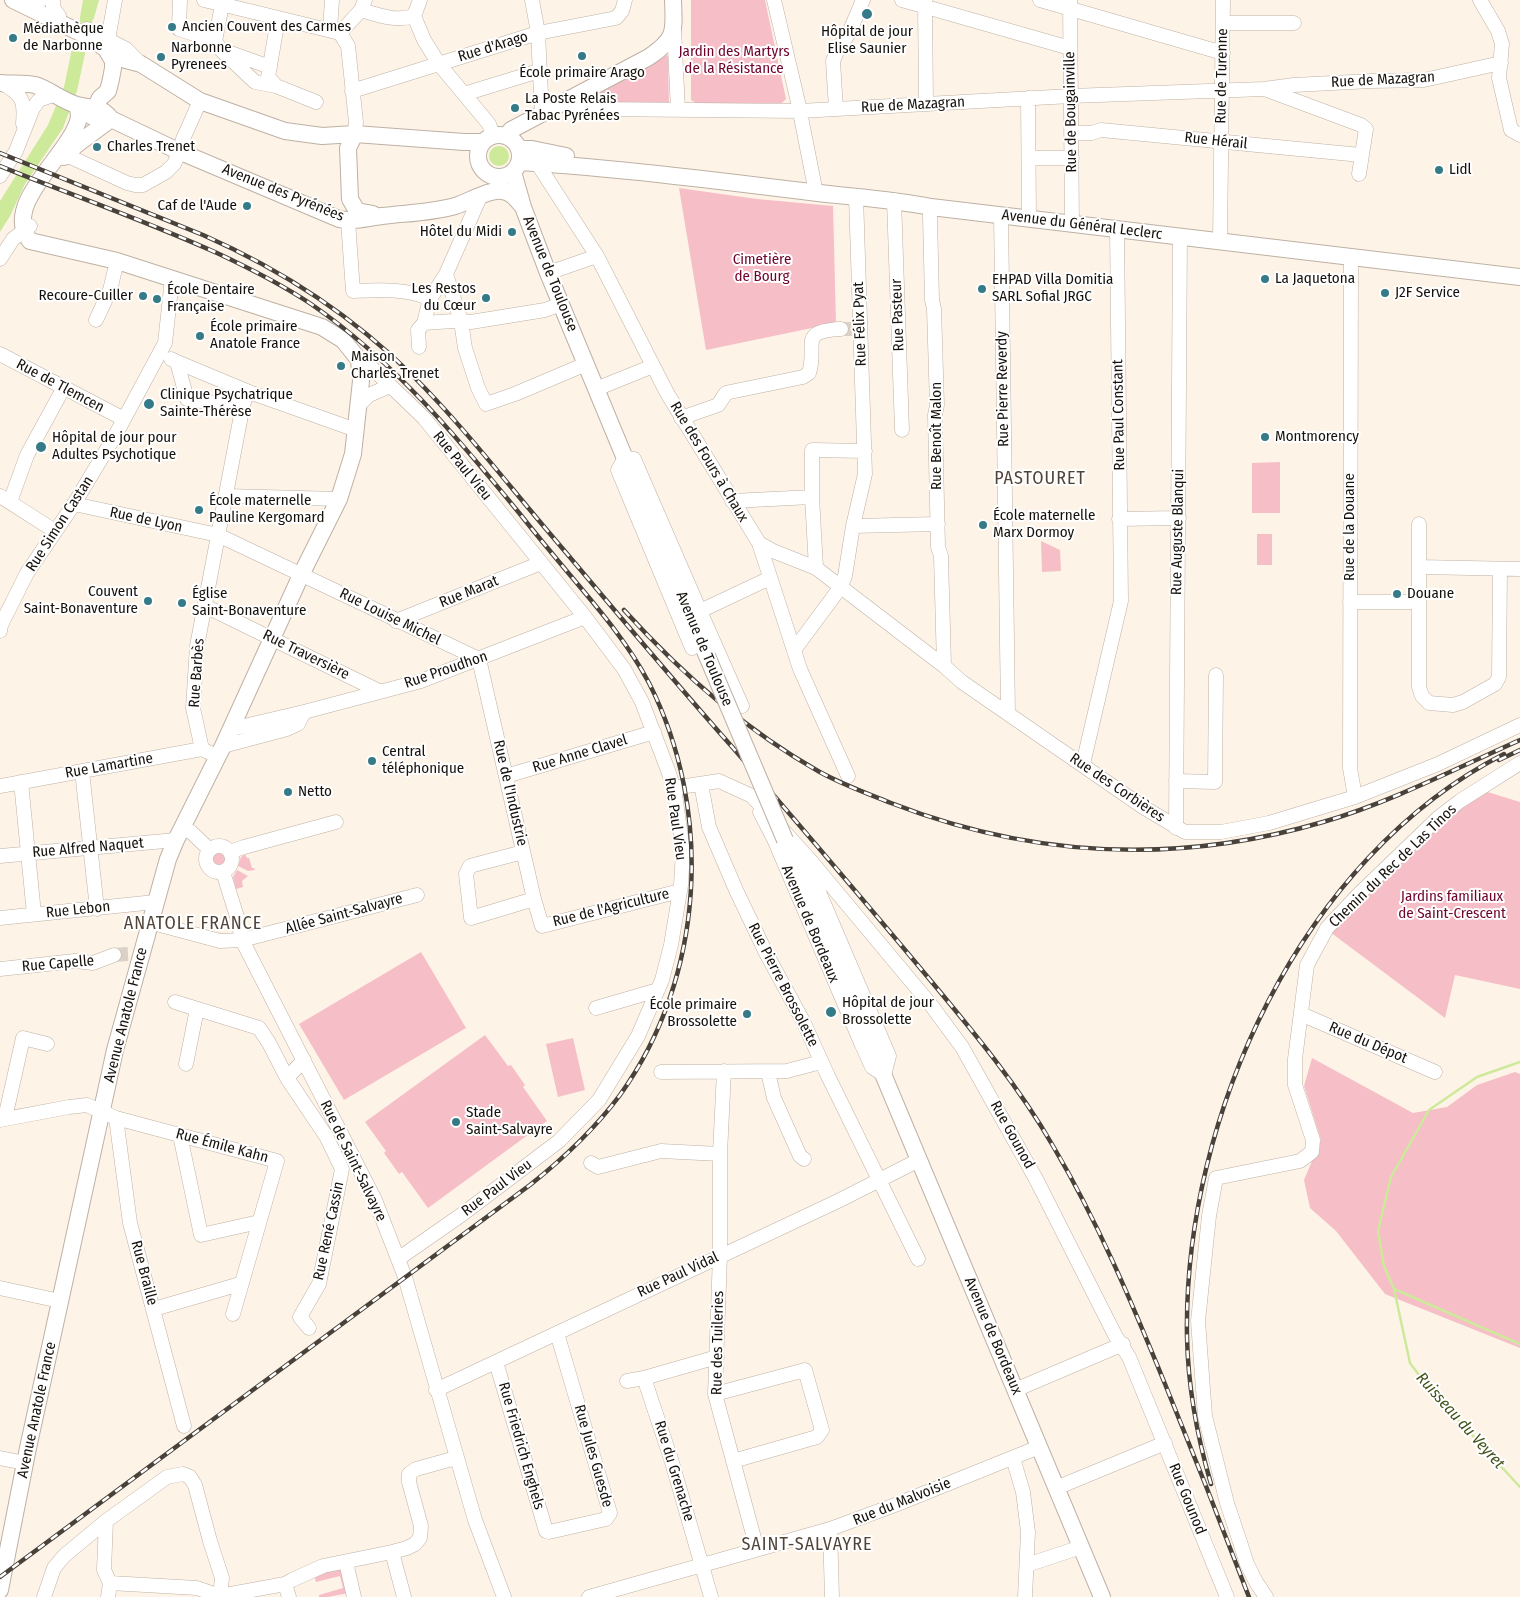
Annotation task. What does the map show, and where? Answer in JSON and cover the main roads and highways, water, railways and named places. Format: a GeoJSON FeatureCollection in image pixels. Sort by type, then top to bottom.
{"type":"FeatureCollection","features":[{"type":"Feature","properties":{"kind":"main road"},"geometry":{"type":"LineString","coordinates":[[13,0],[35,4],[74,26],[97,36],[111,56],[113,68],[108,91],[98,103],[71,150],[39,188],[34,198],[26,228]]}},
{"type":"Feature","properties":{"kind":"main road"},"geometry":{"type":"LineString","coordinates":[[520,162],[489,175],[480,166],[478,154],[494,138],[663,48],[670,40],[674,28],[673,0]]}},
{"type":"Feature","properties":{"kind":"main road"},"geometry":{"type":"LineString","coordinates":[[111,56],[141,64],[200,101],[285,131],[322,136],[355,134],[464,142],[494,138],[512,139],[520,162]]}},
{"type":"Feature","properties":{"kind":"main road","name":"Avenue des Pyrénées"},"geometry":{"type":"LineString","coordinates":[[1,83],[42,87],[53,95],[77,105],[98,103],[111,119],[180,151],[334,217],[348,221],[427,213],[455,206],[483,195],[504,191],[510,193],[523,207]]}},
{"type":"Feature","properties":{"kind":"main road"},"geometry":{"type":"LineString","coordinates":[[26,228],[21,216],[27,196],[71,135],[79,114],[77,105]]}},
{"type":"Feature","properties":{"kind":"main road"},"geometry":{"type":"LineString","coordinates":[[483,195],[520,162],[538,116]]}},
{"type":"Feature","properties":{"kind":"main road"},"geometry":{"type":"LineString","coordinates":[[71,150],[111,119]]}},
{"type":"Feature","properties":{"kind":"main road"},"geometry":{"type":"LineString","coordinates":[[355,134],[348,148],[350,199],[357,211],[383,216]]}},
{"type":"Feature","properties":{"kind":"main road","name":"Avenue du Général Leclerc"},"geometry":{"type":"LineString","coordinates":[[520,162],[644,171],[1520,277]]}},
{"type":"Feature","properties":{"kind":"main road","name":"Avenue de Toulouse"},"geometry":{"type":"LineString","coordinates":[[520,162],[523,207],[548,274],[785,840]]}},
{"type":"Feature","properties":{"kind":"main road","name":"Avenue Anatole France"},"geometry":{"type":"LineString","coordinates":[[0,1590],[4,1561],[60,1302],[109,1115],[115,1050],[135,954],[150,922],[155,902],[179,834],[220,751],[301,575],[339,499],[353,454],[362,368],[343,340],[322,327],[116,261],[47,244],[26,228]]}},
{"type":"Feature","properties":{"kind":"main road","name":"Avenue de Bordeaux"},"geometry":{"type":"LineString","coordinates":[[785,840],[1102,1597]]}},
{"type":"Feature","properties":{"kind":"waterway","name":"Ruisseau du Veyret"},"geometry":{"type":"LineString","coordinates":[[1520,1062],[1477,1077],[1429,1110],[1391,1177],[1378,1231],[1384,1266],[1394,1289],[1410,1363],[1428,1387],[1520,1487]]}},
{"type":"Feature","properties":{"kind":"waterway"},"geometry":{"type":"LineString","coordinates":[[1394,1289],[1520,1344]]}},
{"type":"Feature","properties":{"kind":"tunnel"},"geometry":{"type":"LineString","coordinates":[[841,329],[853,329]]}},
{"type":"Feature","properties":{"kind":"tunnel"},"geometry":{"type":"LineString","coordinates":[[114,955],[129,954]]}},
{"type":"Feature","properties":{"kind":"railway"},"geometry":{"type":"LineString","coordinates":[[0,153],[203,235],[232,248],[287,279],[366,333],[413,376],[465,432],[971,1029],[1022,1098],[1053,1146],[1085,1204],[1114,1263],[1208,1490],[1249,1597]]}},
{"type":"Feature","properties":{"kind":"railway"},"geometry":{"type":"LineString","coordinates":[[0,166],[163,230],[217,253],[265,277],[311,304],[341,326],[397,375],[472,457],[599,610],[631,653],[649,683],[670,733],[684,785],[691,838],[691,893],[684,947],[670,999],[648,1049],[620,1095],[589,1132],[567,1154],[530,1185],[0,1577]]}},
{"type":"Feature","properties":{"kind":"railway"},"geometry":{"type":"LineString","coordinates":[[624,610],[691,678],[739,718],[764,737],[818,771],[863,792],[944,821],[998,835],[1051,845],[1105,849],[1159,849],[1213,845],[1268,836],[1323,822],[1373,805],[1520,740]]}},
{"type":"Feature","properties":{"kind":"railway"},"geometry":{"type":"LineString","coordinates":[[1499,760],[1520,750]]}},
{"type":"Feature","properties":{"kind":"railway"},"geometry":{"type":"LineString","coordinates":[[1211,1484],[1201,1448],[1189,1374],[1187,1337],[1191,1253],[1206,1167],[1232,1083],[1268,1001],[1314,925],[1369,857],[1432,800],[1504,754]]}},
{"type":"Feature","properties":{"kind":"place","name":"Hôpital de jour Elise Saunier"},"geometry":{"type":"Point","coordinates":[867,14]}},
{"type":"Feature","properties":{"kind":"place","name":"Ancien Couvent des Carmes"},"geometry":{"type":"Point","coordinates":[172,27]}},
{"type":"Feature","properties":{"kind":"place","name":"Médiathèque de Narbonne"},"geometry":{"type":"Point","coordinates":[13,38]}},
{"type":"Feature","properties":{"kind":"place","name":"École primaire Arago"},"geometry":{"type":"Point","coordinates":[582,56]}},
{"type":"Feature","properties":{"kind":"place","name":"Narbonne Pyrenees"},"geometry":{"type":"Point","coordinates":[161,57]}},
{"type":"Feature","properties":{"kind":"place","name":"La Poste Relais Tabac Pyrénées"},"geometry":{"type":"Point","coordinates":[515,108]}},
{"type":"Feature","properties":{"kind":"place","name":"Charles Trenet"},"geometry":{"type":"Point","coordinates":[97,147]}},
{"type":"Feature","properties":{"kind":"place","name":"Lidl"},"geometry":{"type":"Point","coordinates":[1439,170]}},
{"type":"Feature","properties":{"kind":"place","name":"Caf de l'Aude"},"geometry":{"type":"Point","coordinates":[247,206]}},
{"type":"Feature","properties":{"kind":"place","name":"Hôtel du Midi"},"geometry":{"type":"Point","coordinates":[512,232]}},
{"type":"Feature","properties":{"kind":"place","name":"La Jaquetona"},"geometry":{"type":"Point","coordinates":[1265,279]}},
{"type":"Feature","properties":{"kind":"place","name":"EHPAD Villa Domitia SARL Sofial JRGC"},"geometry":{"type":"Point","coordinates":[982,289]}},
{"type":"Feature","properties":{"kind":"place","name":"J2F Service"},"geometry":{"type":"Point","coordinates":[1385,293]}},
{"type":"Feature","properties":{"kind":"place","name":"Recoure-Cuiller"},"geometry":{"type":"Point","coordinates":[143,296]}},
{"type":"Feature","properties":{"kind":"place","name":"Les Restos du Cœur"},"geometry":{"type":"Point","coordinates":[486,298]}},
{"type":"Feature","properties":{"kind":"place","name":"École Dentaire Française"},"geometry":{"type":"Point","coordinates":[157,299]}},
{"type":"Feature","properties":{"kind":"place","name":"École primaire Anatole France"},"geometry":{"type":"Point","coordinates":[200,336]}},
{"type":"Feature","properties":{"kind":"place","name":"Maison Charles Trenet"},"geometry":{"type":"Point","coordinates":[341,366]}},
{"type":"Feature","properties":{"kind":"place","name":"Clinique Psychatrique Sainte-Thérèse"},"geometry":{"type":"Point","coordinates":[149,404]}},
{"type":"Feature","properties":{"kind":"place","name":"Montmorency"},"geometry":{"type":"Point","coordinates":[1265,437]}},
{"type":"Feature","properties":{"kind":"place","name":"Hôpital de jour pour Adultes Psychotique"},"geometry":{"type":"Point","coordinates":[41,447]}},
{"type":"Feature","properties":{"kind":"place","name":"École maternelle Pauline Kergomard"},"geometry":{"type":"Point","coordinates":[199,510]}},
{"type":"Feature","properties":{"kind":"place","name":"École maternelle Marx Dormoy"},"geometry":{"type":"Point","coordinates":[983,525]}},
{"type":"Feature","properties":{"kind":"place","name":"Douane"},"geometry":{"type":"Point","coordinates":[1397,594]}},
{"type":"Feature","properties":{"kind":"place","name":"Couvent Saint-Bonaventure"},"geometry":{"type":"Point","coordinates":[148,601]}},
{"type":"Feature","properties":{"kind":"place","name":"Église Saint-Bonaventure"},"geometry":{"type":"Point","coordinates":[182,603]}},
{"type":"Feature","properties":{"kind":"place","name":"Central téléphonique"},"geometry":{"type":"Point","coordinates":[372,761]}},
{"type":"Feature","properties":{"kind":"place","name":"Netto"},"geometry":{"type":"Point","coordinates":[288,792]}},
{"type":"Feature","properties":{"kind":"place","name":"Hôpital de jour Brossolette"},"geometry":{"type":"Point","coordinates":[831,1012]}},
{"type":"Feature","properties":{"kind":"place","name":"École primaire Brossolette"},"geometry":{"type":"Point","coordinates":[747,1014]}},
{"type":"Feature","properties":{"kind":"place","name":"Stade Saint-Salvayre"},"geometry":{"type":"Point","coordinates":[456,1122]}},
{"type":"Feature","properties":{"kind":"district","name":"PASTOURET"},"geometry":{"type":"Point","coordinates":[1040,479]}},
{"type":"Feature","properties":{"kind":"district","name":"ANATOLE FRANCE"},"geometry":{"type":"Point","coordinates":[193,924]}},
{"type":"Feature","properties":{"kind":"district","name":"SAINT-SALVAYRE"},"geometry":{"type":"Point","coordinates":[807,1545]}},
{"type":"Feature","properties":{"kind":"park label","name":"Jardin des Martyrs de la Résistance"},"geometry":{"type":"Point","coordinates":[734,60]}},
{"type":"Feature","properties":{"kind":"park label","name":"Cimetière de Bourg"},"geometry":{"type":"Point","coordinates":[762,268]}},
{"type":"Feature","properties":{"kind":"park label","name":"Jardins familiaux de Saint-Crescent"},"geometry":{"type":"Point","coordinates":[1452,906]}}]}
